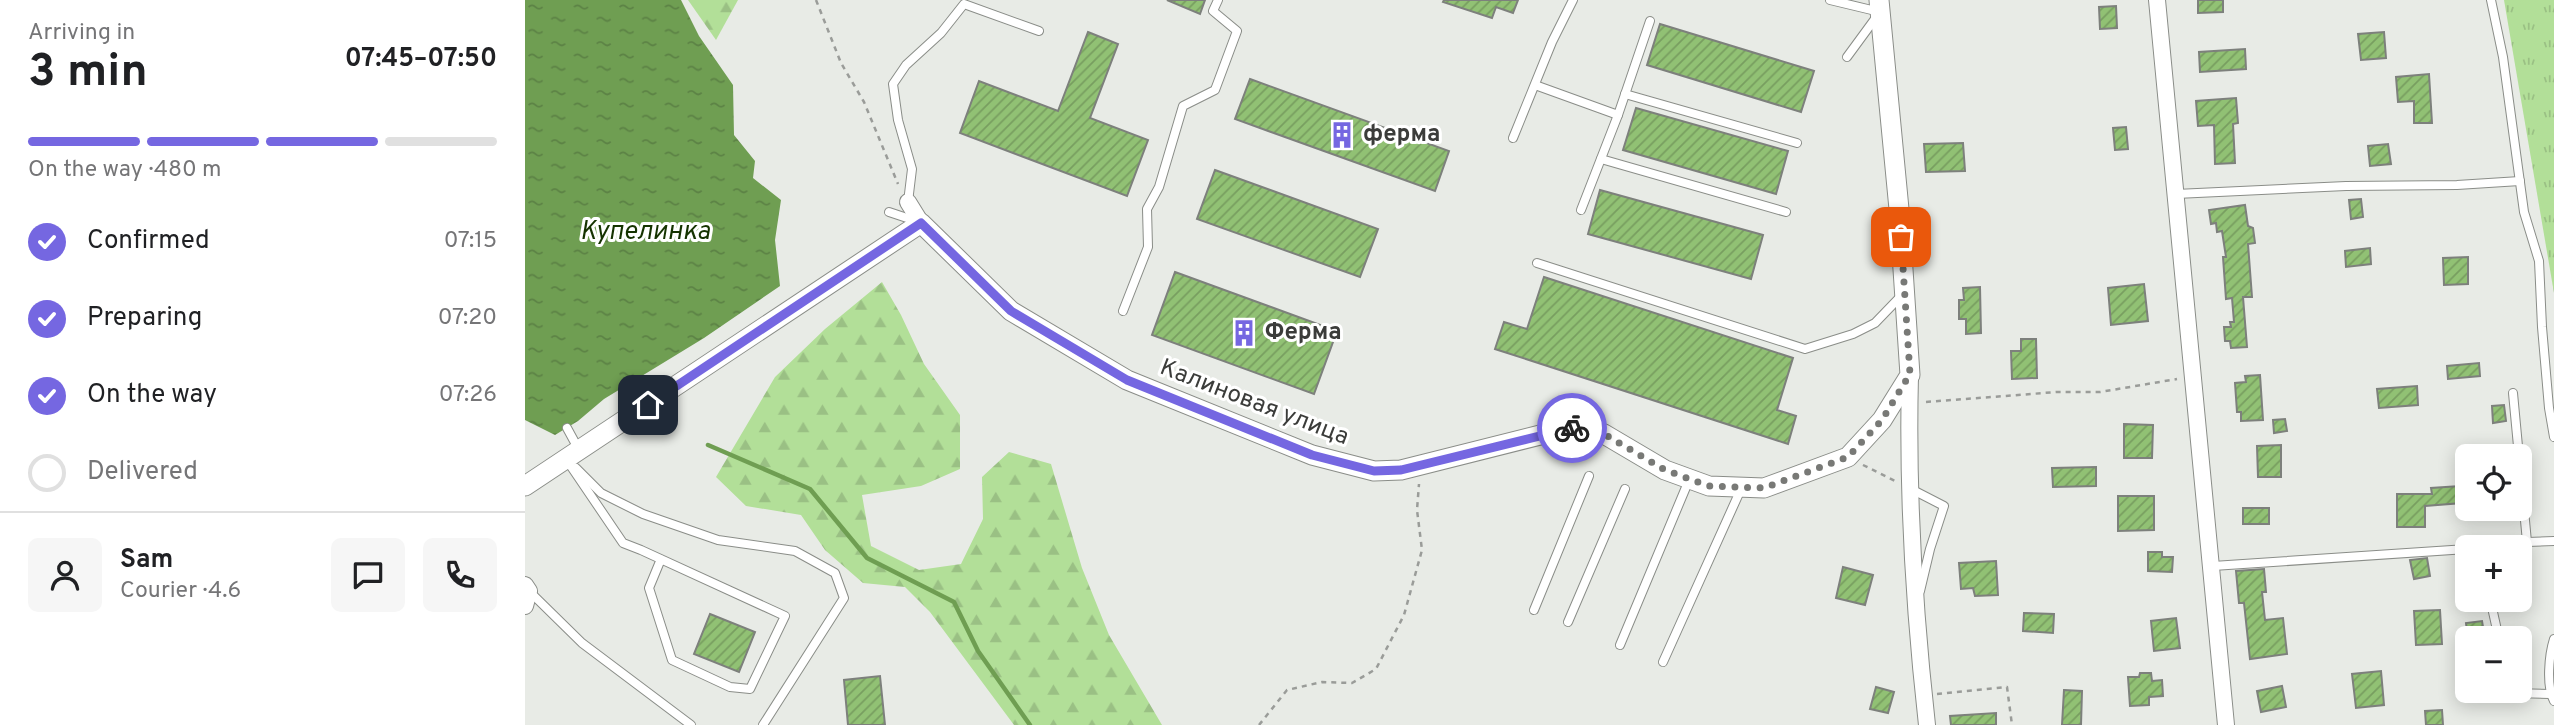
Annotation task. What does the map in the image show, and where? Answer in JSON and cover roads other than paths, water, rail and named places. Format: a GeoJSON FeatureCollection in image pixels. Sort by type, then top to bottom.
{"type":"FeatureCollection","features":[{"type":"Feature","properties":{"kind":"street"},"geometry":{"type":"LineString","coordinates":[[2157,0],[2213,566],[2226,725]]}},
{"type":"Feature","properties":{"kind":"street"},"geometry":{"type":"LineString","coordinates":[[1879,6],[1910,374],[1909,488],[1915,614],[1927,725]]}},
{"type":"Feature","properties":{"kind":"street"},"geometry":{"type":"LineString","coordinates":[[525,486],[921,223],[908,202]]}},
{"type":"Feature","properties":{"kind":"street","name":"Калиновая улица"},"geometry":{"type":"LineString","coordinates":[[921,223],[1011,311],[1127,380],[1312,455],[1346,466],[1374,471],[1401,470],[1568,428],[1582,428],[1604,434],[1665,470],[1689,480],[1709,486],[1764,488],[1848,457],[1882,420],[1910,374]]}},
{"type":"Feature","properties":{"kind":"lane"},"geometry":{"type":"LineString","coordinates":[[1123,311],[1147,247],[1147,209],[1159,187],[1183,106],[1215,90],[1237,31],[1213,10],[1218,0]]}},
{"type":"Feature","properties":{"kind":"lane"},"geometry":{"type":"LineString","coordinates":[[1513,138],[1573,0]]}},
{"type":"Feature","properties":{"kind":"lane"},"geometry":{"type":"LineString","coordinates":[[1830,0],[1879,6],[1847,57]]}},
{"type":"Feature","properties":{"kind":"lane"},"geometry":{"type":"LineString","coordinates":[[2491,0],[2503,57],[2524,212],[2539,261],[2542,327],[2554,437]]}},
{"type":"Feature","properties":{"kind":"lane"},"geometry":{"type":"LineString","coordinates":[[908,202],[912,169],[898,120],[894,84],[906,65],[941,33],[964,4],[1039,32]]}},
{"type":"Feature","properties":{"kind":"lane"},"geometry":{"type":"LineString","coordinates":[[1581,210],[1650,21]]}},
{"type":"Feature","properties":{"kind":"lane"},"geometry":{"type":"LineString","coordinates":[[1535,85],[1618,114]]}},
{"type":"Feature","properties":{"kind":"lane"},"geometry":{"type":"LineString","coordinates":[[1625,94],[1797,143]]}},
{"type":"Feature","properties":{"kind":"lane"},"geometry":{"type":"LineString","coordinates":[[1601,159],[1786,212]]}},
{"type":"Feature","properties":{"kind":"lane"},"geometry":{"type":"LineString","coordinates":[[2176,194],[2520,181]]}},
{"type":"Feature","properties":{"kind":"lane"},"geometry":{"type":"LineString","coordinates":[[889,212],[921,223]]}},
{"type":"Feature","properties":{"kind":"lane"},"geometry":{"type":"LineString","coordinates":[[1537,263],[1805,349],[1853,334],[1875,323],[1904,292]]}},
{"type":"Feature","properties":{"kind":"lane"},"geometry":{"type":"LineString","coordinates":[[2513,393],[2518,444]]}},
{"type":"Feature","properties":{"kind":"lane"},"geometry":{"type":"LineString","coordinates":[[567,428],[573,455],[623,543],[661,559],[785,615],[750,689],[730,687],[673,660],[649,588],[661,559]]}},
{"type":"Feature","properties":{"kind":"lane"},"geometry":{"type":"LineString","coordinates":[[573,455],[601,492],[643,514],[718,540],[795,551],[835,573],[843,598],[763,725]]}},
{"type":"Feature","properties":{"kind":"lane"},"geometry":{"type":"LineString","coordinates":[[1534,610],[1589,476]]}},
{"type":"Feature","properties":{"kind":"lane"},"geometry":{"type":"LineString","coordinates":[[1620,645],[1689,480]]}},
{"type":"Feature","properties":{"kind":"lane"},"geometry":{"type":"LineString","coordinates":[[1909,488],[1944,506],[1930,549],[1915,614]]}},
{"type":"Feature","properties":{"kind":"lane"},"geometry":{"type":"LineString","coordinates":[[1568,622],[1625,489]]}},
{"type":"Feature","properties":{"kind":"lane"},"geometry":{"type":"LineString","coordinates":[[1663,662],[1741,489]]}},
{"type":"Feature","properties":{"kind":"lane"},"geometry":{"type":"LineString","coordinates":[[2532,542],[2554,541]]}},
{"type":"Feature","properties":{"kind":"lane"},"geometry":{"type":"LineString","coordinates":[[2213,566],[2455,550]]}},
{"type":"Feature","properties":{"kind":"lane"},"geometry":{"type":"LineString","coordinates":[[526,594],[582,643],[691,725]]}},
{"type":"Feature","properties":{"kind":"lane"},"geometry":{"type":"LineString","coordinates":[[2532,695],[2552,697],[2551,648],[2554,639]]}},
{"type":"Feature","properties":{"kind":"water","name":"Купелинка"},"geometry":{"type":"Polygon","coordinates":[[[525,0],[681,0],[699,36],[733,85],[734,135],[755,161],[753,178],[781,200],[775,240],[780,286],[704,338],[604,399],[578,421],[555,435],[525,420],[525,0]]]}},
{"type":"Feature","properties":{"kind":"waterway","name":"Купелинка"},"geometry":{"type":"LineString","coordinates":[[708,445],[810,489],[867,558],[954,602],[978,651],[1030,725]]}},
{"type":"Feature","properties":{"kind":"place","name":"ферма"},"geometry":{"type":"Point","coordinates":[1342,135]}},
{"type":"Feature","properties":{"kind":"place","name":"Ферма"},"geometry":{"type":"Point","coordinates":[1244,333]}}]}
